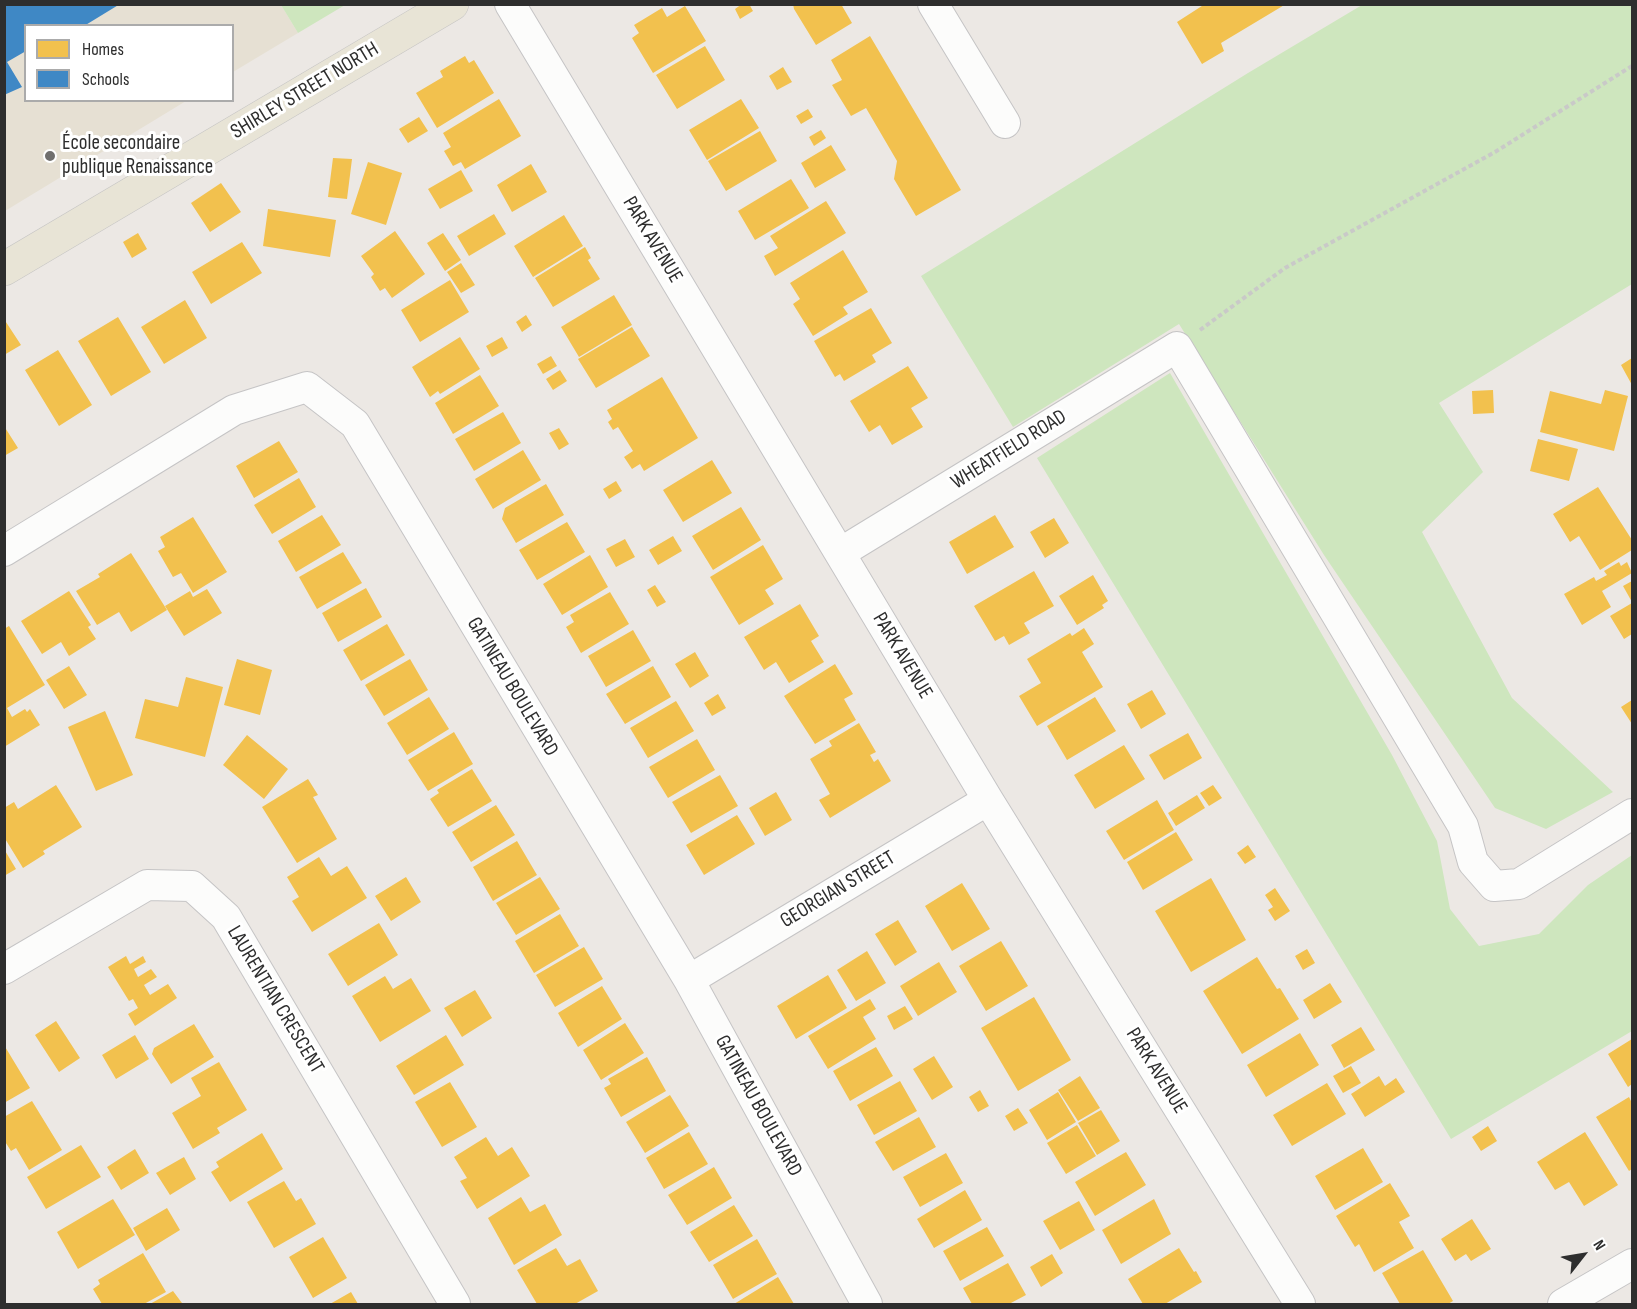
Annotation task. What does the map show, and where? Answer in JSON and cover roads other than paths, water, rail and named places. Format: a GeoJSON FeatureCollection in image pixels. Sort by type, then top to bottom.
{"type":"FeatureCollection","features":[{"type":"Feature","properties":{"kind":"main road","name":"SHIRLEY STREET NORTH"},"geometry":{"type":"LineString","coordinates":[[4,269],[452,4]]}},
{"type":"Feature","properties":{"kind":"street","name":"PARK AVENUE"},"geometry":{"type":"LineString","coordinates":[[510,4],[988,800],[1300,1305]]}},
{"type":"Feature","properties":{"kind":"street"},"geometry":{"type":"LineString","coordinates":[[933,4],[1005,123]]}},
{"type":"Feature","properties":{"kind":"street","name":"WHEATFIELD ROAD"},"geometry":{"type":"LineString","coordinates":[[840,553],[1177,347],[1463,826],[1473,862],[1494,886],[1519,884],[1632,814]]}},
{"type":"Feature","properties":{"kind":"street","name":"GATINEAU BOULEVARD"},"geometry":{"type":"LineString","coordinates":[[4,550],[234,410],[307,387],[355,424],[689,980],[867,1305]]}},
{"type":"Feature","properties":{"kind":"street","name":"GEORGIAN STREET"},"geometry":{"type":"LineString","coordinates":[[689,980],[988,800]]}},
{"type":"Feature","properties":{"kind":"street","name":"LAURENTIAN CRESCENT"},"geometry":{"type":"LineString","coordinates":[[4,969],[147,885],[192,886],[226,917],[455,1305]]}},
{"type":"Feature","properties":{"kind":"street"},"geometry":{"type":"LineString","coordinates":[[1563,1305],[1632,1264]]}},
{"type":"Feature","properties":{"kind":"place","name":"École secondaire publique Renaissance"},"geometry":{"type":"Point","coordinates":[50,156]}}]}
